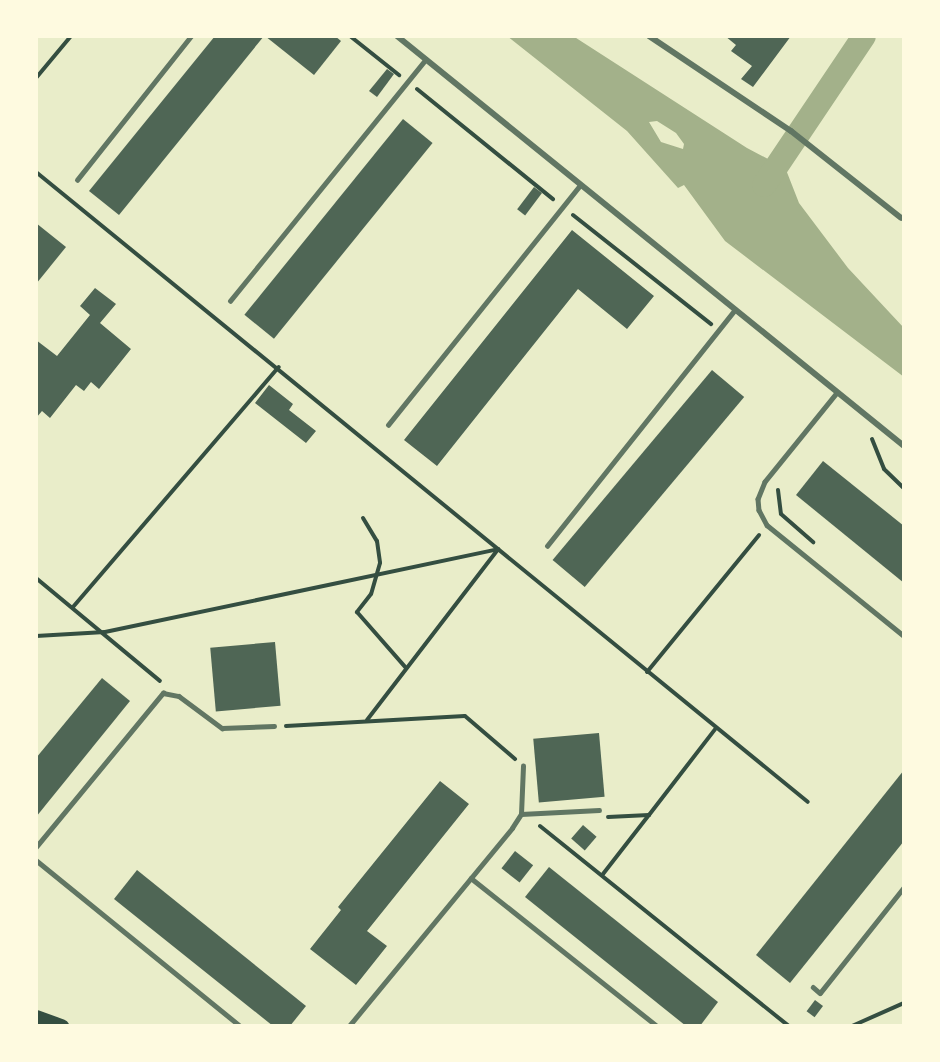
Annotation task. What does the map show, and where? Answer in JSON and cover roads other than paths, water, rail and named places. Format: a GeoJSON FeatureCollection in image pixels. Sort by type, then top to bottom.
{"type":"FeatureCollection","features":[{"type":"Feature","properties":{"kind":"main road"},"geometry":{"type":"LineString","coordinates":[[36,1017],[61,1026]]}},
{"type":"Feature","properties":{"kind":"street"},"geometry":{"type":"LineString","coordinates":[[397,36],[904,446]]}},
{"type":"Feature","properties":{"kind":"street"},"geometry":{"type":"LineString","coordinates":[[649,36],[791,131],[903,218]]}},
{"type":"Feature","properties":{"kind":"lane"},"geometry":{"type":"LineString","coordinates":[[77,180],[190,36]]}},
{"type":"Feature","properties":{"kind":"lane"},"geometry":{"type":"LineString","coordinates":[[230,301],[426,59]]}},
{"type":"Feature","properties":{"kind":"lane"},"geometry":{"type":"LineString","coordinates":[[388,425],[580,185]]}},
{"type":"Feature","properties":{"kind":"lane"},"geometry":{"type":"LineString","coordinates":[[548,546],[735,310]]}},
{"type":"Feature","properties":{"kind":"lane"},"geometry":{"type":"LineString","coordinates":[[837,393],[760,491],[759,510],[767,525],[904,636]]}},
{"type":"Feature","properties":{"kind":"lane"},"geometry":{"type":"LineString","coordinates":[[36,847],[158,697],[168,692],[222,728],[274,726]]}},
{"type":"Feature","properties":{"kind":"lane"},"geometry":{"type":"LineString","coordinates":[[349,1026],[521,814],[524,766]]}},
{"type":"Feature","properties":{"kind":"lane"},"geometry":{"type":"LineString","coordinates":[[521,814],[599,810]]}},
{"type":"Feature","properties":{"kind":"lane"},"geometry":{"type":"LineString","coordinates":[[36,860],[240,1026]]}},
{"type":"Feature","properties":{"kind":"lane"},"geometry":{"type":"LineString","coordinates":[[471,878],[657,1026]]}},
{"type":"Feature","properties":{"kind":"lane"},"geometry":{"type":"LineString","coordinates":[[813,987],[820,993],[904,887]]}},
{"type":"Feature","properties":{"kind":"waterway"},"geometry":{"type":"LineString","coordinates":[[764,185],[864,36]]}}]}
